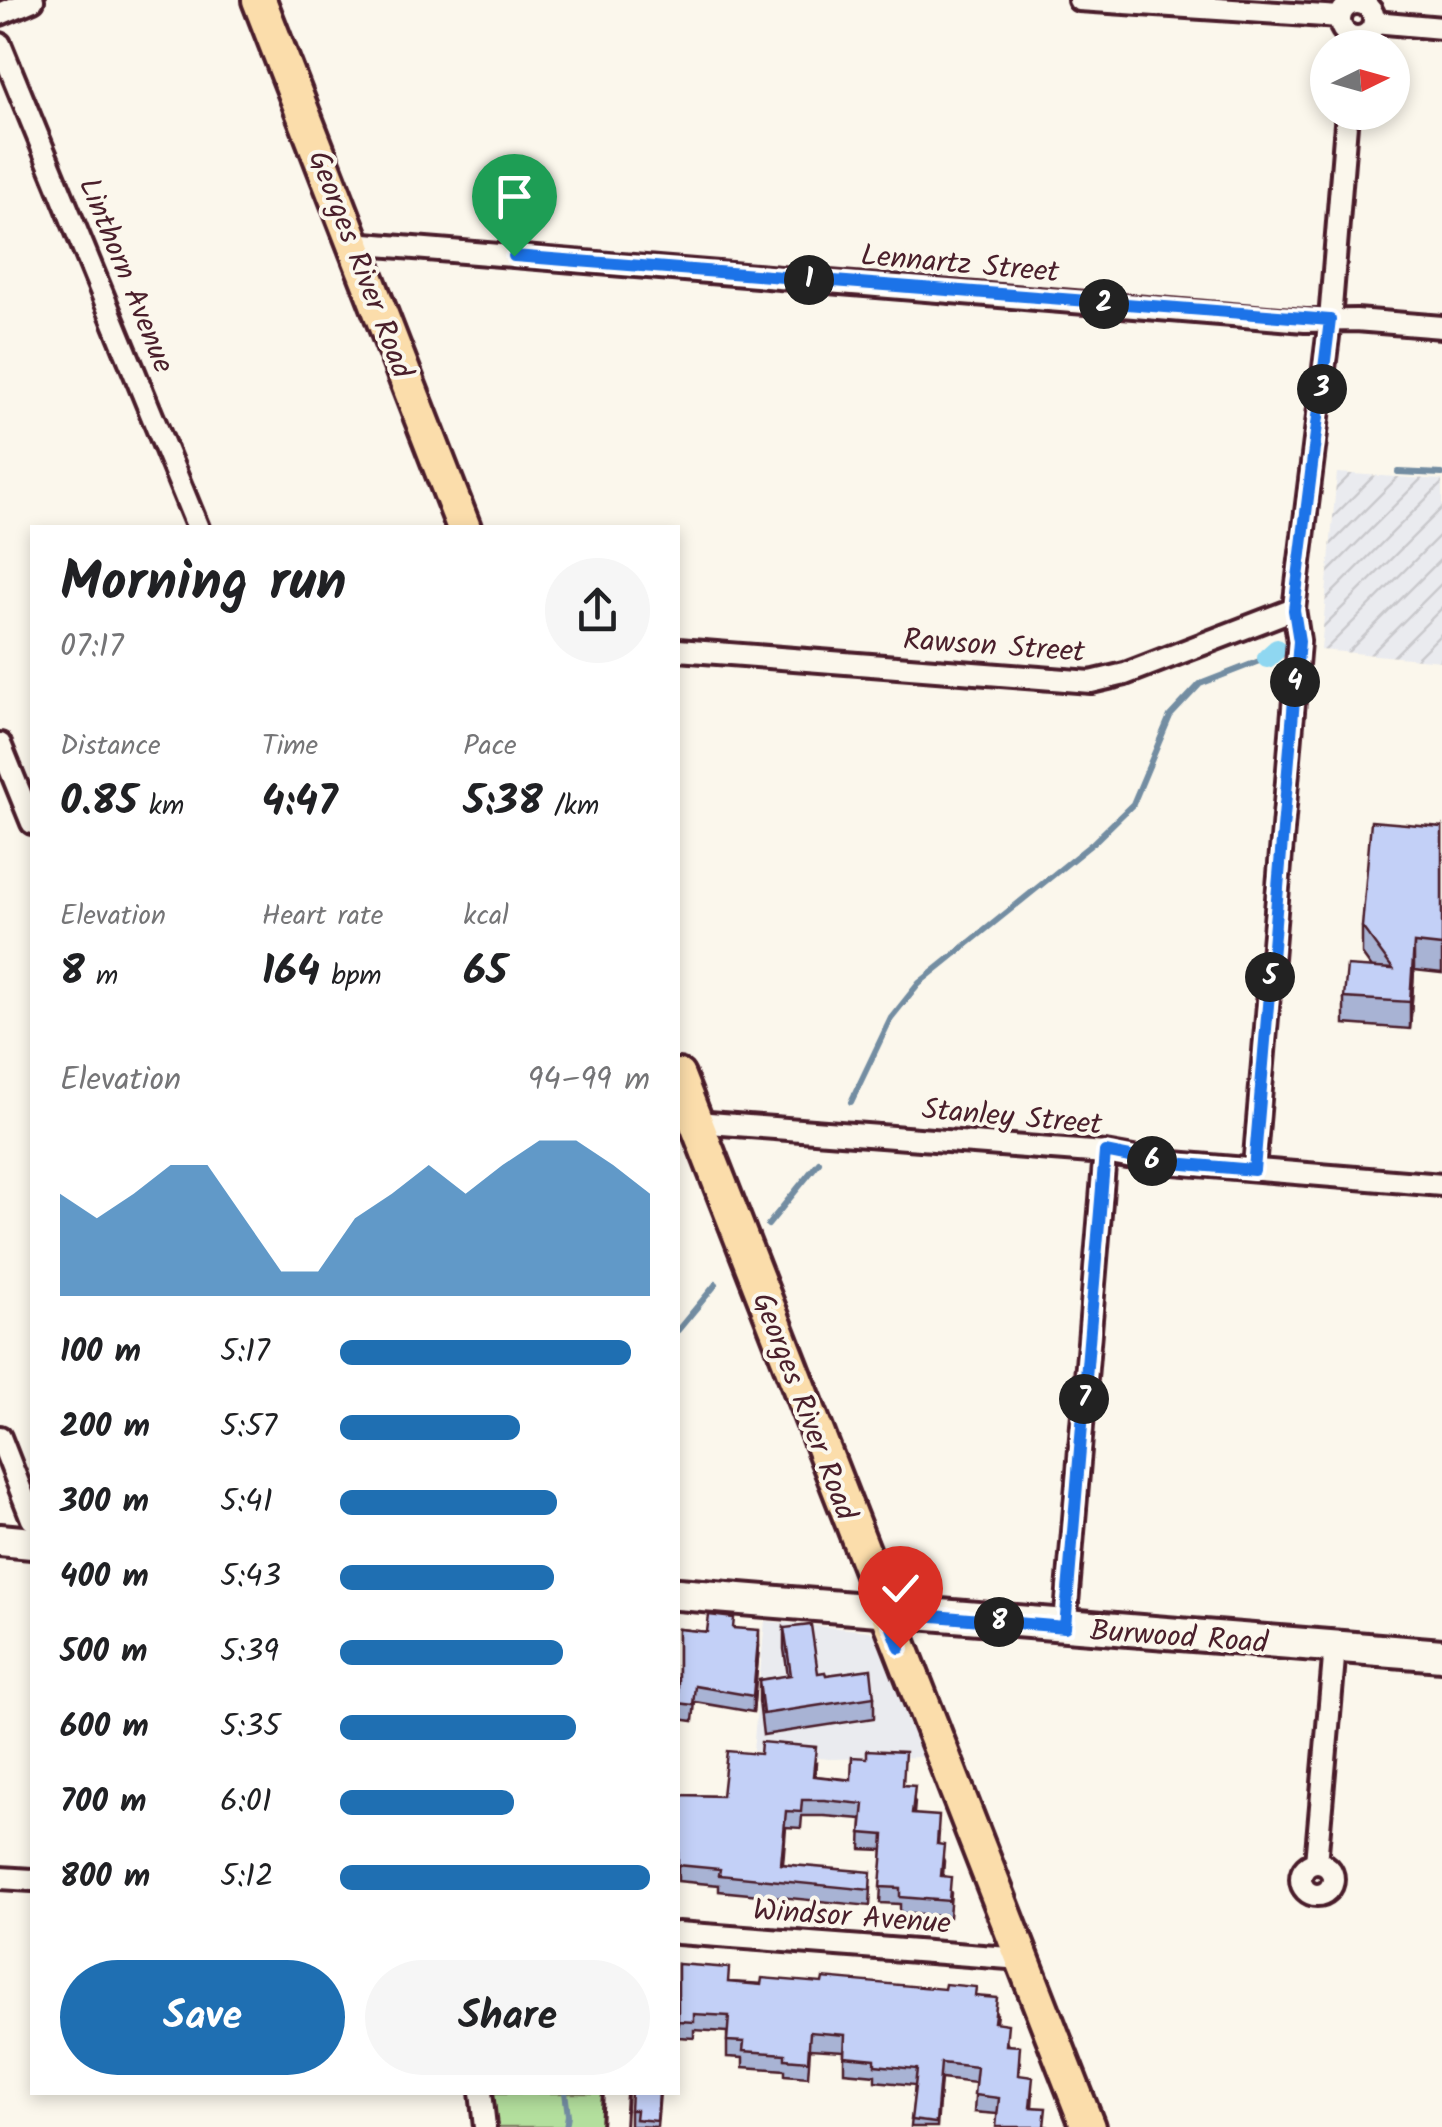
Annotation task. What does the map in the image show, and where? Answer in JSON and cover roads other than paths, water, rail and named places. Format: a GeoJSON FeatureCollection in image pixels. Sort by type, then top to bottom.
{"type":"FeatureCollection","features":[{"type":"Feature","properties":{"kind":"main road","name":"Georges River Road"},"geometry":{"type":"LineString","coordinates":[[259,0],[463,525]]}},
{"type":"Feature","properties":{"kind":"main road","name":"Georges River Road"},"geometry":{"type":"LineString","coordinates":[[680,1081],[1088,2127]]}},
{"type":"Feature","properties":{"kind":"main road"},"geometry":{"type":"LineString","coordinates":[[0,1540],[30,1543]]}},
{"type":"Feature","properties":{"kind":"main road","name":"Burwood Road"},"geometry":{"type":"LineString","coordinates":[[680,1594],[1442,1656]]}},
{"type":"Feature","properties":{"kind":"street"},"geometry":{"type":"LineString","coordinates":[[0,14],[33,0]]}},
{"type":"Feature","properties":{"kind":"street"},"geometry":{"type":"LineString","coordinates":[[1080,0],[1340,17]]}},
{"type":"Feature","properties":{"kind":"street"},"geometry":{"type":"LineString","coordinates":[[1342,30],[1340,17],[1346,6],[1358,1],[1370,9],[1374,22],[1369,30]]}},
{"type":"Feature","properties":{"kind":"street"},"geometry":{"type":"LineString","coordinates":[[1374,22],[1442,28]]}},
{"type":"Feature","properties":{"kind":"street","name":"Linthorn Avenue"},"geometry":{"type":"LineString","coordinates":[[0,44],[197,525]]}},
{"type":"Feature","properties":{"kind":"street"},"geometry":{"type":"LineString","coordinates":[[1254,1170],[1299,641],[1294,610],[1330,320],[1346,130]]}},
{"type":"Feature","properties":{"kind":"street","name":"Lennartz Street"},"geometry":{"type":"LineString","coordinates":[[353,243],[1286,320],[1442,327]]}},
{"type":"Feature","properties":{"kind":"street","name":"Rawson Street"},"geometry":{"type":"LineString","coordinates":[[680,650],[1091,682],[1124,674],[1294,610]]}},
{"type":"Feature","properties":{"kind":"street"},"geometry":{"type":"LineString","coordinates":[[0,744],[30,818]]}},
{"type":"Feature","properties":{"kind":"street","name":"Stanley Street"},"geometry":{"type":"LineString","coordinates":[[696,1122],[1105,1152],[1150,1161],[1442,1184]]}},
{"type":"Feature","properties":{"kind":"street"},"geometry":{"type":"LineString","coordinates":[[1065,1627],[1105,1152]]}},
{"type":"Feature","properties":{"kind":"street"},"geometry":{"type":"LineString","coordinates":[[0,1437],[30,1514]]}},
{"type":"Feature","properties":{"kind":"street"},"geometry":{"type":"LineString","coordinates":[[1316,1863],[1335,1647]]}},
{"type":"Feature","properties":{"kind":"street"},"geometry":{"type":"LineString","coordinates":[[0,1878],[30,1880]]}},
{"type":"Feature","properties":{"kind":"street","name":"Windsor Avenue"},"geometry":{"type":"LineString","coordinates":[[680,1933],[1022,1959]]}},
{"type":"Feature","properties":{"kind":"street"},"geometry":{"type":"LineString","coordinates":[[482,2095],[485,2127]]}},
{"type":"Feature","properties":{"kind":"street"},"geometry":{"type":"LineString","coordinates":[[613,2127],[615,2095]]}},
{"type":"Feature","properties":{"kind":"waterway"},"geometry":{"type":"LineString","coordinates":[[1398,472],[1442,474]]}},
{"type":"Feature","properties":{"kind":"waterway"},"geometry":{"type":"LineString","coordinates":[[1267,658],[1277,649]]}},
{"type":"Feature","properties":{"kind":"waterway"},"geometry":{"type":"LineString","coordinates":[[851,1102],[891,1018],[919,983],[1093,843],[1133,804],[1170,716],[1200,684],[1267,658]]}},
{"type":"Feature","properties":{"kind":"waterway"},"geometry":{"type":"LineString","coordinates":[[768,1225],[819,1162]]}},
{"type":"Feature","properties":{"kind":"waterway"},"geometry":{"type":"LineString","coordinates":[[680,1328],[716,1284]]}},
{"type":"Feature","properties":{"kind":"waterway"},"geometry":{"type":"LineString","coordinates":[[565,2095],[566,2127]]}}]}
